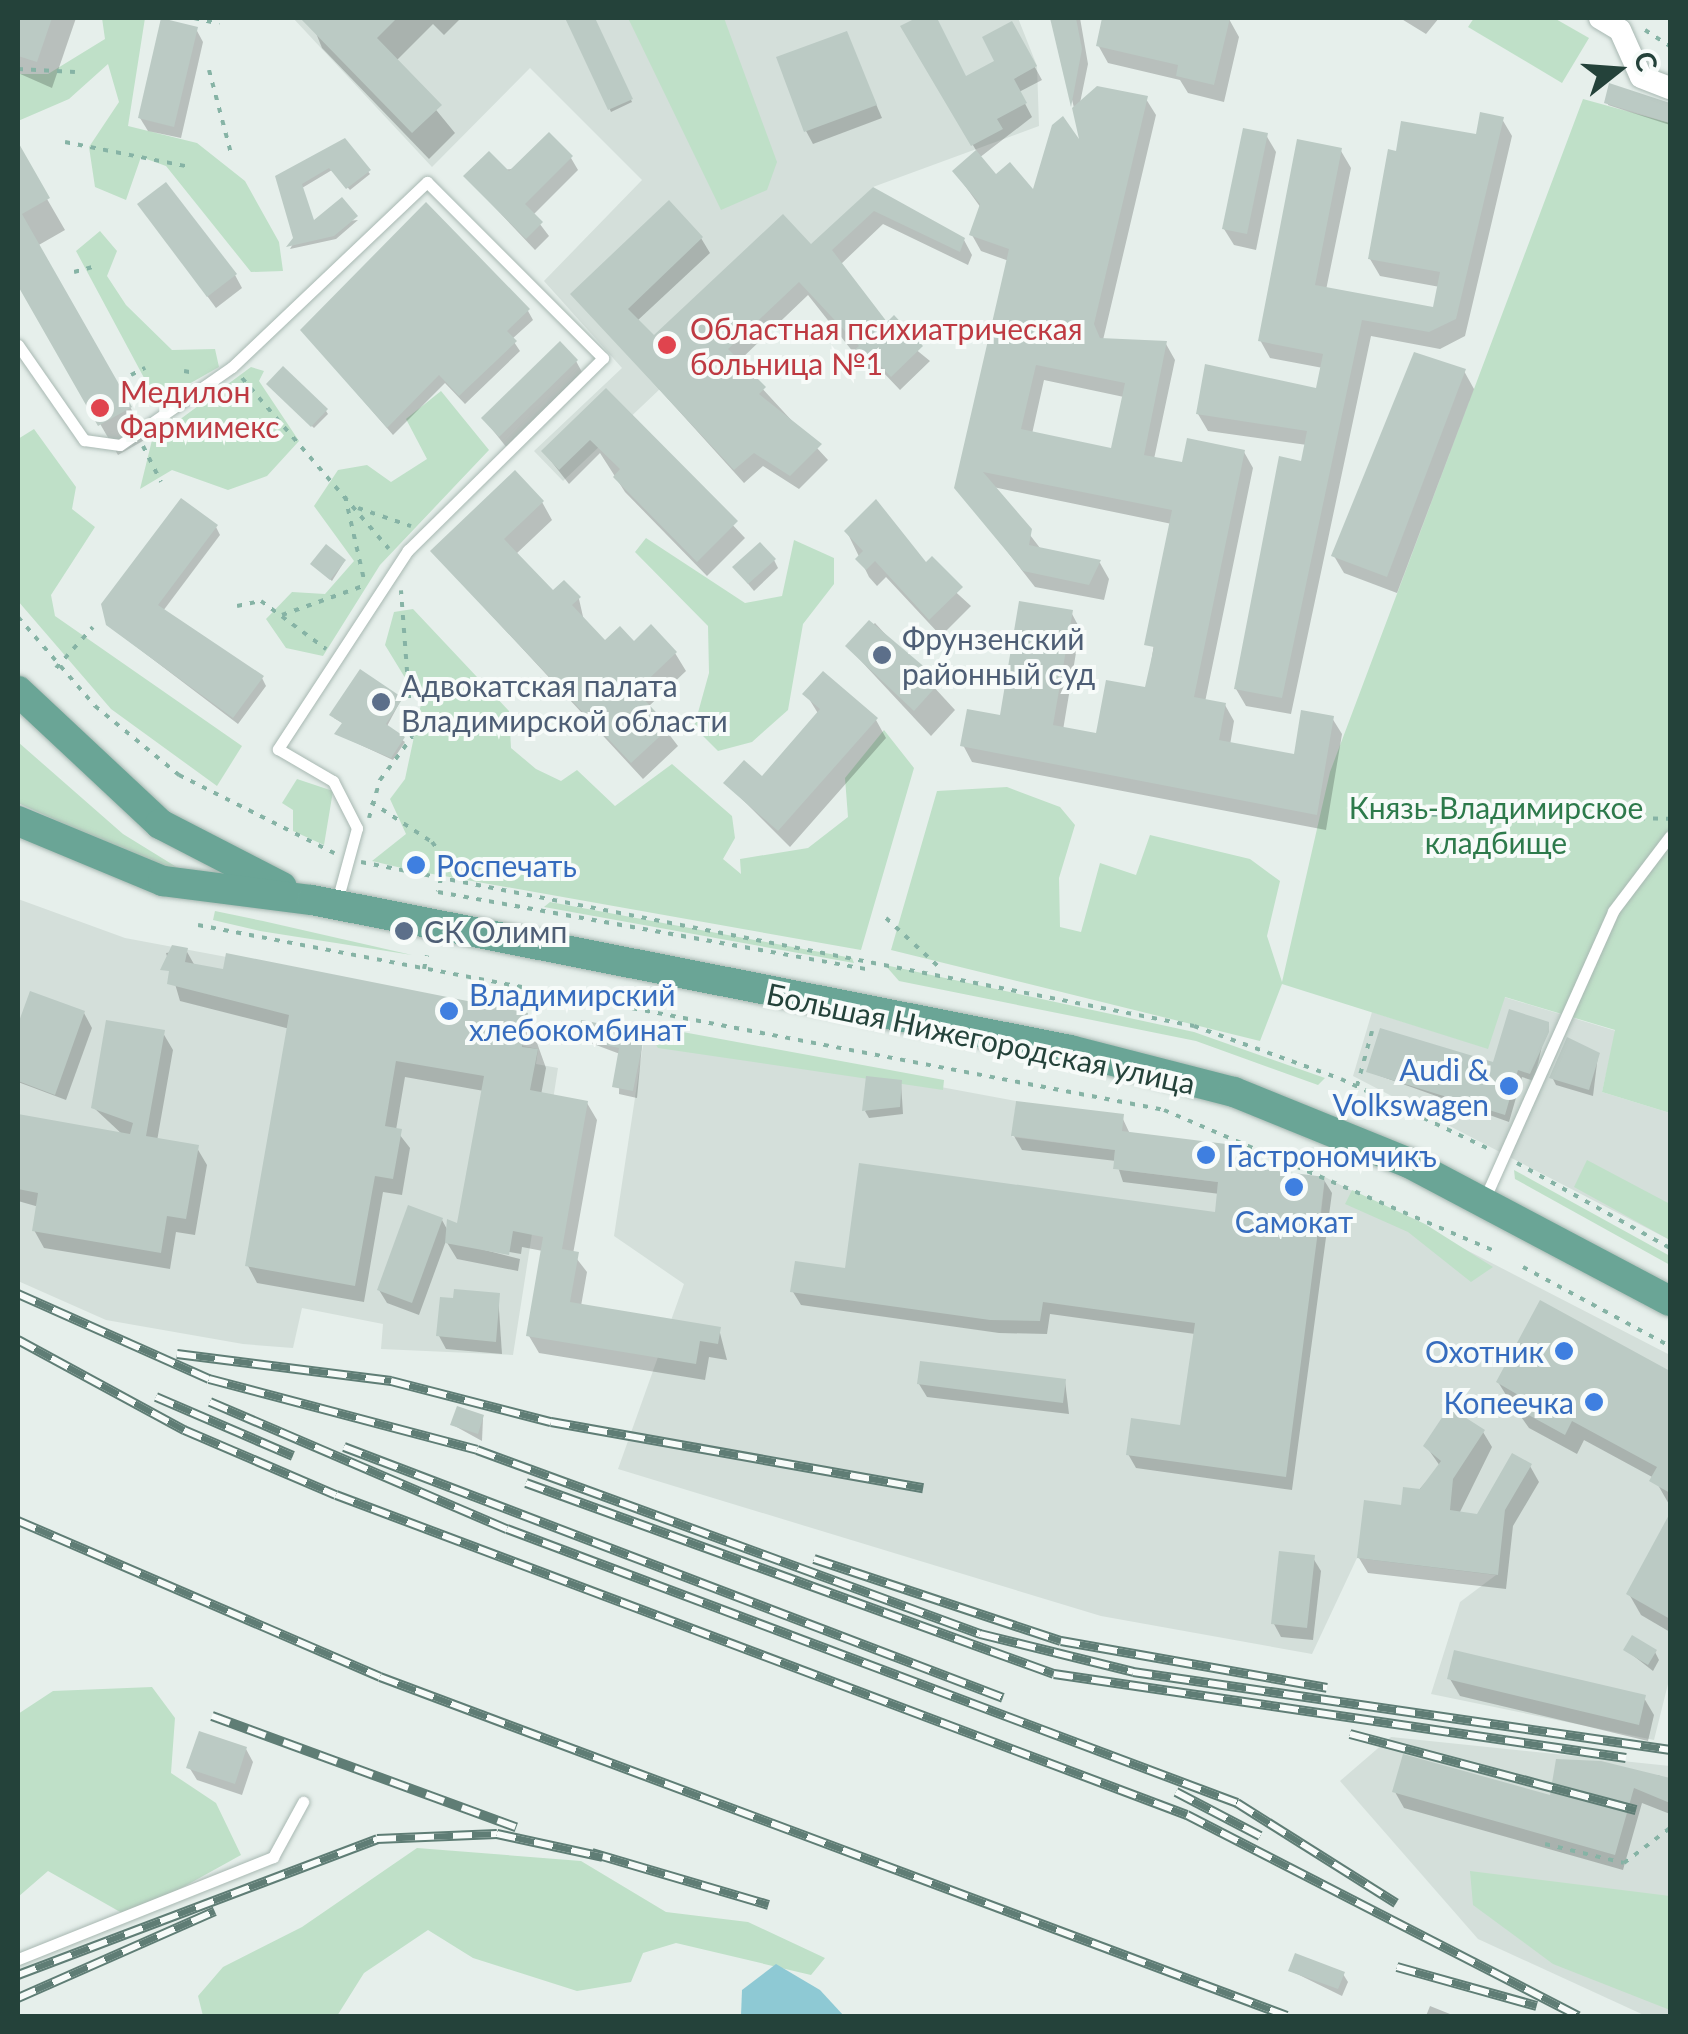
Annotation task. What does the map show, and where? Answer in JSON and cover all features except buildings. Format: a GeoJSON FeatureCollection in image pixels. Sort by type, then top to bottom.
{"type":"FeatureCollection","features":[{"type":"Feature","properties":{"kind":"main road","name":"Большая Нижегородская улица"},"geometry":{"type":"LineString","coordinates":[[18,691],[160,824],[324,903]]}},
{"type":"Feature","properties":{"kind":"main road","name":"Большая Нижегородская улица"},"geometry":{"type":"LineString","coordinates":[[18,821],[163,881],[324,903],[1216,1087],[1327,1126],[1484,1200],[1670,1301]]}},
{"type":"Feature","properties":{"kind":"street"},"geometry":{"type":"LineString","coordinates":[[1600,18],[1620,30],[1641,77],[1670,88]]}},
{"type":"Feature","properties":{"kind":"lane"},"geometry":{"type":"LineString","coordinates":[[18,345],[84,440],[120,445],[232,367],[427,182],[604,358],[424,531],[399,562],[278,749],[344,795],[357,828],[350,860],[324,903]]}},
{"type":"Feature","properties":{"kind":"lane"},"geometry":{"type":"LineString","coordinates":[[1484,1200],[1510,1159],[1613,912],[1670,836]]}},
{"type":"Feature","properties":{"kind":"lane"},"geometry":{"type":"LineString","coordinates":[[18,1959],[273,1857],[303,1802]]}},
{"type":"Feature","properties":{"kind":"path"},"geometry":{"type":"LineString","coordinates":[[194,18],[219,24]]}},
{"type":"Feature","properties":{"kind":"path"},"geometry":{"type":"LineString","coordinates":[[1640,28],[1670,46]]}},
{"type":"Feature","properties":{"kind":"path"},"geometry":{"type":"LineString","coordinates":[[18,69],[75,72]]}},
{"type":"Feature","properties":{"kind":"path"},"geometry":{"type":"LineString","coordinates":[[209,70],[232,153]]}},
{"type":"Feature","properties":{"kind":"path"},"geometry":{"type":"LineString","coordinates":[[65,142],[190,167]]}},
{"type":"Feature","properties":{"kind":"path"},"geometry":{"type":"LineString","coordinates":[[74,272],[96,266]]}},
{"type":"Feature","properties":{"kind":"path"},"geometry":{"type":"LineString","coordinates":[[232,367],[344,491],[399,562],[412,737],[371,802],[432,842],[462,882]]}},
{"type":"Feature","properties":{"kind":"path"},"geometry":{"type":"LineString","coordinates":[[130,375],[145,368]]}},
{"type":"Feature","properties":{"kind":"path"},"geometry":{"type":"LineString","coordinates":[[137,435],[161,482]]}},
{"type":"Feature","properties":{"kind":"path"},"geometry":{"type":"LineString","coordinates":[[344,491],[365,584],[378,594]]}},
{"type":"Feature","properties":{"kind":"path"},"geometry":{"type":"LineString","coordinates":[[358,508],[424,531]]}},
{"type":"Feature","properties":{"kind":"path"},"geometry":{"type":"LineString","coordinates":[[280,616],[365,584]]}},
{"type":"Feature","properties":{"kind":"path"},"geometry":{"type":"LineString","coordinates":[[237,606],[261,602],[337,657]]}},
{"type":"Feature","properties":{"kind":"path"},"geometry":{"type":"LineString","coordinates":[[18,617],[56,668],[179,774],[350,860],[946,972],[1194,1026],[1357,1086],[1510,1159],[1670,1248]]}},
{"type":"Feature","properties":{"kind":"path"},"geometry":{"type":"LineString","coordinates":[[56,668],[92,627]]}},
{"type":"Feature","properties":{"kind":"path"},"geometry":{"type":"LineString","coordinates":[[1392,814],[1670,820]]}},
{"type":"Feature","properties":{"kind":"path"},"geometry":{"type":"LineString","coordinates":[[441,878],[438,892],[872,970]]}},
{"type":"Feature","properties":{"kind":"path"},"geometry":{"type":"LineString","coordinates":[[515,906],[519,892]]}},
{"type":"Feature","properties":{"kind":"path"},"geometry":{"type":"LineString","coordinates":[[886,918],[946,972]]}},
{"type":"Feature","properties":{"kind":"path"},"geometry":{"type":"LineString","coordinates":[[198,926],[1164,1110],[1495,1252]]}},
{"type":"Feature","properties":{"kind":"path"},"geometry":{"type":"LineString","coordinates":[[424,969],[427,955]]}},
{"type":"Feature","properties":{"kind":"path"},"geometry":{"type":"LineString","coordinates":[[1357,1086],[1372,1031]]}},
{"type":"Feature","properties":{"kind":"path"},"geometry":{"type":"LineString","coordinates":[[1523,1267],[1670,1346]]}},
{"type":"Feature","properties":{"kind":"path"},"geometry":{"type":"LineString","coordinates":[[1545,1844],[1624,1863],[1670,1828]]}},
{"type":"Feature","properties":{"kind":"shaded area"},"geometry":{"type":"Polygon","coordinates":[[[293,18],[1018,18],[1037,66],[1039,126],[873,187],[563,481],[534,451],[622,368],[544,281],[642,180],[530,68],[432,167],[293,18]]]}},
{"type":"Feature","properties":{"kind":"shaded area","name":"Владимирский хлебокомбинат"},"geometry":{"type":"Polygon","coordinates":[[[18,899],[125,938],[528,1013],[523,1046],[538,1049],[536,1064],[558,1068],[513,1355],[381,1349],[383,1324],[302,1308],[293,1348],[243,1344],[106,1320],[18,1281],[18,899]]]}},
{"type":"Feature","properties":{"kind":"shaded area"},"geometry":{"type":"Polygon","coordinates":[[[1504,997],[1616,1031],[1602,1092],[1670,1113],[1670,1240],[1353,1076],[1372,1012],[1487,1048],[1504,997]]]}},
{"type":"Feature","properties":{"kind":"shaded area"},"geometry":{"type":"Polygon","coordinates":[[[645,1032],[1016,1101],[1012,1137],[1115,1150],[1113,1169],[1218,1182],[1217,1200],[1321,1214],[1325,1177],[1670,1355],[1670,1676],[1654,1740],[1431,1694],[1460,1602],[1496,1575],[1357,1558],[1312,1654],[1101,1616],[618,1469],[684,1284],[614,1236],[645,1032]]]}},
{"type":"Feature","properties":{"kind":"shaded area"},"geometry":{"type":"Polygon","coordinates":[[[1391,1737],[1670,1766],[1670,2016],[1646,2016],[1478,1939],[1340,1781],[1391,1737]]]}},
{"type":"Feature","properties":{"kind":"green space"},"geometry":{"type":"Polygon","coordinates":[[[102,18],[145,18],[128,126],[197,143],[245,181],[279,242],[283,271],[251,272],[166,166],[141,157],[126,200],[95,187],[89,147],[119,102],[108,64],[69,99],[18,121],[18,74],[48,74],[105,39],[102,18]]]}},
{"type":"Feature","properties":{"kind":"green space"},"geometry":{"type":"Polygon","coordinates":[[[628,18],[724,18],[777,162],[767,190],[721,210],[628,18]]]}},
{"type":"Feature","properties":{"kind":"green space"},"geometry":{"type":"Polygon","coordinates":[[[1474,18],[1554,18],[1589,38],[1562,83],[1468,27],[1474,18]]]}},
{"type":"Feature","properties":{"kind":"green space","name":"Князь-Владимирское кладбище"},"geometry":{"type":"Polygon","coordinates":[[[1583,99],[1670,123],[1670,1113],[1602,1092],[1615,1030],[1505,997],[1488,1049],[1282,984],[1260,1041],[891,950],[937,791],[1007,787],[1060,807],[1075,825],[1059,878],[1060,927],[1081,932],[1100,863],[1136,875],[1150,835],[1250,859],[1280,881],[1267,936],[1282,982],[1330,772],[1583,99]]]}},
{"type":"Feature","properties":{"kind":"green space"},"geometry":{"type":"Polygon","coordinates":[[[100,231],[117,251],[107,276],[126,305],[172,350],[215,349],[219,367],[157,402],[76,251],[100,231]]]}},
{"type":"Feature","properties":{"kind":"green space"},"geometry":{"type":"Polygon","coordinates":[[[251,367],[264,371],[259,381],[299,441],[267,476],[228,490],[172,470],[140,489],[152,440],[251,367]]]}},
{"type":"Feature","properties":{"kind":"green space"},"geometry":{"type":"Polygon","coordinates":[[[441,391],[489,450],[380,565],[323,656],[286,648],[266,619],[292,592],[325,594],[354,561],[314,506],[338,470],[367,465],[391,482],[427,459],[406,419],[441,391]]]}},
{"type":"Feature","properties":{"kind":"green space"},"geometry":{"type":"Polygon","coordinates":[[[34,429],[76,487],[72,509],[95,527],[51,595],[55,616],[242,746],[217,786],[111,709],[18,601],[18,439],[34,429]]]}},
{"type":"Feature","properties":{"kind":"green space"},"geometry":{"type":"Polygon","coordinates":[[[646,538],[745,603],[782,596],[794,540],[834,558],[834,584],[803,624],[788,710],[752,742],[718,751],[694,727],[709,673],[708,626],[635,552],[646,538]]]}},
{"type":"Feature","properties":{"kind":"green space"},"geometry":{"type":"Polygon","coordinates":[[[413,609],[509,711],[511,748],[536,769],[561,781],[577,770],[615,806],[672,764],[732,816],[735,838],[723,859],[741,874],[740,859],[808,848],[848,817],[845,778],[884,730],[914,768],[861,950],[427,873],[427,860],[408,858],[406,869],[372,861],[406,834],[390,799],[405,779],[421,704],[385,645],[394,612],[413,609]]]}},
{"type":"Feature","properties":{"kind":"green space"},"geometry":{"type":"Polygon","coordinates":[[[18,742],[123,834],[183,871],[181,877],[18,803],[18,742]]]}},
{"type":"Feature","properties":{"kind":"green space"},"geometry":{"type":"Polygon","coordinates":[[[297,779],[333,791],[324,845],[293,831],[293,810],[282,803],[297,779]]]}},
{"type":"Feature","properties":{"kind":"green space"},"geometry":{"type":"Polygon","coordinates":[[[550,902],[852,958],[854,963],[544,907],[550,902]]]}},
{"type":"Feature","properties":{"kind":"green space"},"geometry":{"type":"Polygon","coordinates":[[[215,911],[412,955],[260,931],[213,920],[215,911]]]}},
{"type":"Feature","properties":{"kind":"green space"},"geometry":{"type":"Polygon","coordinates":[[[885,965],[1194,1032],[1325,1078],[1318,1085],[1196,1041],[899,981],[885,965]]]}},
{"type":"Feature","properties":{"kind":"green space"},"geometry":{"type":"Polygon","coordinates":[[[661,1028],[944,1080],[943,1090],[658,1048],[652,1038],[661,1028]]]}},
{"type":"Feature","properties":{"kind":"green space"},"geometry":{"type":"Polygon","coordinates":[[[1587,1160],[1670,1204],[1670,1240],[1574,1187],[1587,1160]]]}},
{"type":"Feature","properties":{"kind":"green space"},"geometry":{"type":"Polygon","coordinates":[[[1514,1170],[1670,1256],[1670,1265],[1515,1179],[1514,1170]]]}},
{"type":"Feature","properties":{"kind":"green space"},"geometry":{"type":"Polygon","coordinates":[[[1352,1190],[1425,1224],[1493,1267],[1471,1282],[1408,1232],[1345,1204],[1352,1190]]]}},
{"type":"Feature","properties":{"kind":"green space"},"geometry":{"type":"Polygon","coordinates":[[[152,1687],[175,1718],[171,1773],[216,1803],[241,1855],[129,1917],[48,1871],[18,1897],[18,1714],[53,1691],[152,1687]]]}},
{"type":"Feature","properties":{"kind":"green space"},"geometry":{"type":"Polygon","coordinates":[[[417,1848],[581,1861],[666,1912],[748,1922],[825,1958],[811,1975],[676,1943],[643,1953],[631,1982],[577,1991],[473,1958],[428,1930],[364,1973],[337,2016],[203,2016],[198,1996],[223,1967],[302,1927],[417,1848]]]}},
{"type":"Feature","properties":{"kind":"green space"},"geometry":{"type":"Polygon","coordinates":[[[1470,1871],[1670,1896],[1670,2010],[1553,1964],[1473,1905],[1470,1871]]]}},
{"type":"Feature","properties":{"kind":"water"},"geometry":{"type":"Polygon","coordinates":[[[776,1964],[820,1990],[844,2016],[741,2016],[742,1990],[776,1964]]]}},
{"type":"Feature","properties":{"kind":"railway"},"geometry":{"type":"LineString","coordinates":[[18,1294],[209,1379],[477,1450],[980,1634],[1133,1672],[1670,1750]]}},
{"type":"Feature","properties":{"kind":"railway"},"geometry":{"type":"LineString","coordinates":[[18,1340],[184,1430],[336,1495],[1187,1815],[1578,2016]]}},
{"type":"Feature","properties":{"kind":"railway"},"geometry":{"type":"LineString","coordinates":[[177,1354],[391,1381],[551,1422],[923,1488]]}},
{"type":"Feature","properties":{"kind":"railway"},"geometry":{"type":"LineString","coordinates":[[156,1397],[293,1456]]}},
{"type":"Feature","properties":{"kind":"railway"},"geometry":{"type":"LineString","coordinates":[[210,1402],[507,1529],[1237,1803],[1396,1903]]}},
{"type":"Feature","properties":{"kind":"railway"},"geometry":{"type":"LineString","coordinates":[[344,1447],[1003,1698]]}},
{"type":"Feature","properties":{"kind":"railway"},"geometry":{"type":"LineString","coordinates":[[526,1483],[1054,1674],[1626,1758]]}},
{"type":"Feature","properties":{"kind":"railway"},"geometry":{"type":"LineString","coordinates":[[18,1521],[380,1677],[1287,2016]]}},
{"type":"Feature","properties":{"kind":"railway"},"geometry":{"type":"LineString","coordinates":[[814,1559],[1061,1641],[1327,1688]]}},
{"type":"Feature","properties":{"kind":"railway"},"geometry":{"type":"LineString","coordinates":[[212,1716],[516,1827]]}},
{"type":"Feature","properties":{"kind":"railway"},"geometry":{"type":"LineString","coordinates":[[1350,1734],[1636,1810]]}},
{"type":"Feature","properties":{"kind":"railway"},"geometry":{"type":"LineString","coordinates":[[1176,1792],[1260,1836]]}},
{"type":"Feature","properties":{"kind":"railway"},"geometry":{"type":"LineString","coordinates":[[18,1975],[377,1839],[497,1834],[603,1857]]}},
{"type":"Feature","properties":{"kind":"railway"},"geometry":{"type":"LineString","coordinates":[[592,1853],[769,1905]]}},
{"type":"Feature","properties":{"kind":"railway"},"geometry":{"type":"LineString","coordinates":[[18,1998],[215,1911]]}},
{"type":"Feature","properties":{"kind":"railway"},"geometry":{"type":"LineString","coordinates":[[1397,1967],[1537,2006]]}},
{"type":"Feature","properties":{"kind":"place","name":"Областная психиатрическая больница №1"},"geometry":{"type":"Point","coordinates":[667,345]}},
{"type":"Feature","properties":{"kind":"place","name":"Медилон Фармимекс"},"geometry":{"type":"Point","coordinates":[100,408]}},
{"type":"Feature","properties":{"kind":"place","name":"Фрунзенский районный суд"},"geometry":{"type":"Point","coordinates":[882,655]}},
{"type":"Feature","properties":{"kind":"place","name":"Адвокатская палата Владимирской области"},"geometry":{"type":"Point","coordinates":[381,702]}},
{"type":"Feature","properties":{"kind":"place","name":"Роспечать"},"geometry":{"type":"Point","coordinates":[416,865]}},
{"type":"Feature","properties":{"kind":"place","name":"СК Олимп"},"geometry":{"type":"Point","coordinates":[404,931]}},
{"type":"Feature","properties":{"kind":"place","name":"Владимирский хлебокомбинат"},"geometry":{"type":"Point","coordinates":[449,1011]}},
{"type":"Feature","properties":{"kind":"place","name":"Audi & Volkswagen"},"geometry":{"type":"Point","coordinates":[1509,1086]}},
{"type":"Feature","properties":{"kind":"place","name":"Гастрономчикъ"},"geometry":{"type":"Point","coordinates":[1206,1155]}},
{"type":"Feature","properties":{"kind":"place","name":"Самокат"},"geometry":{"type":"Point","coordinates":[1294,1187]}},
{"type":"Feature","properties":{"kind":"place","name":"Охотник"},"geometry":{"type":"Point","coordinates":[1564,1351]}},
{"type":"Feature","properties":{"kind":"place","name":"Копеечка"},"geometry":{"type":"Point","coordinates":[1594,1402]}}]}
